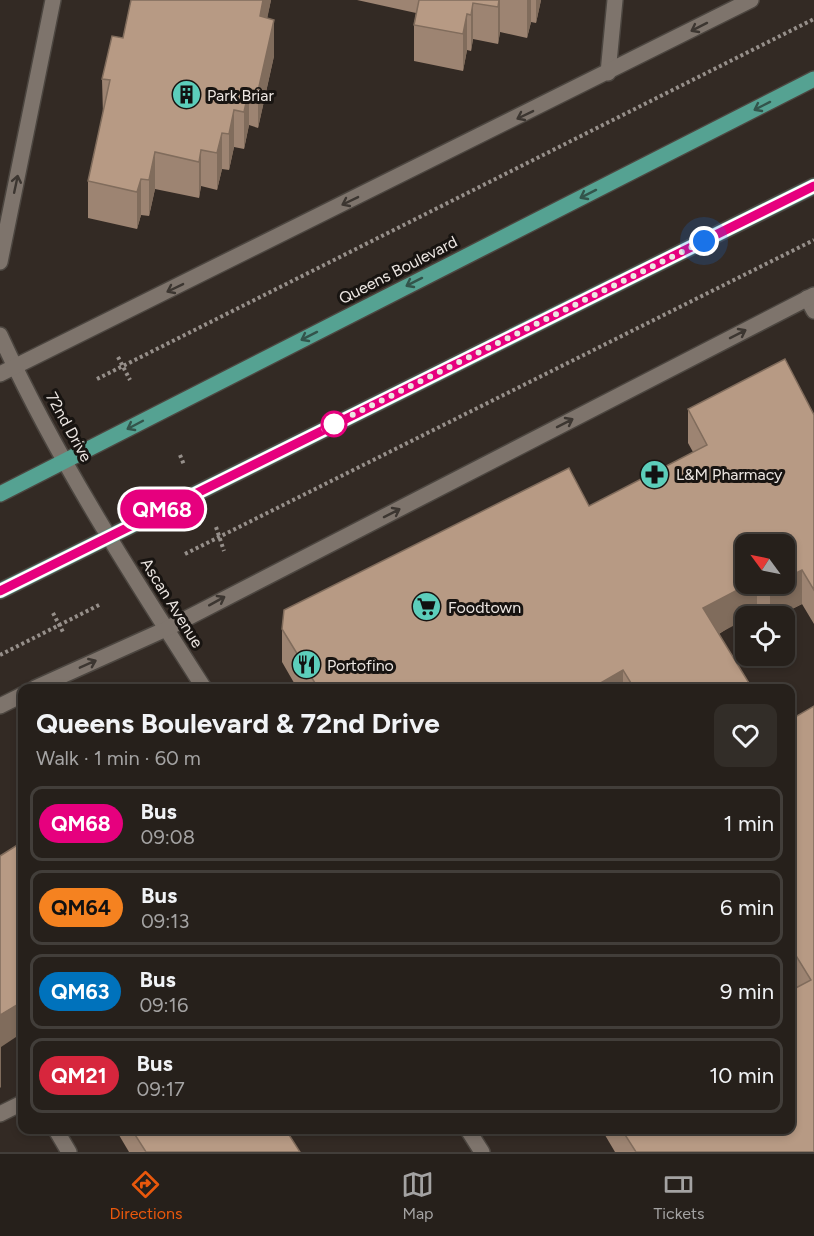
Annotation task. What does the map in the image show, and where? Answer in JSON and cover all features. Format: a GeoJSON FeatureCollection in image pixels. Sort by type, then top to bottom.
{"type":"FeatureCollection","features":[{"type":"Feature","properties":{"kind":"main road","name":"Queens Boulevard"},"geometry":{"type":"LineString","coordinates":[[0,494],[814,79]]}},
{"type":"Feature","properties":{"kind":"main road"},"geometry":{"type":"LineString","coordinates":[[0,591],[814,186]]}},
{"type":"Feature","properties":{"kind":"street"},"geometry":{"type":"LineString","coordinates":[[0,262],[53,0]]}},
{"type":"Feature","properties":{"kind":"street"},"geometry":{"type":"LineString","coordinates":[[608,73],[615,0]]}},
{"type":"Feature","properties":{"kind":"street"},"geometry":{"type":"LineString","coordinates":[[0,374],[751,0]]}},
{"type":"Feature","properties":{"kind":"street"},"geometry":{"type":"LineString","coordinates":[[44,684],[166,629],[812,301]]}},
{"type":"Feature","properties":{"kind":"street","name":"72nd Drive"},"geometry":{"type":"LineString","coordinates":[[0,335],[14,367],[109,536]]}},
{"type":"Feature","properties":{"kind":"street","name":"Ascan Avenue"},"geometry":{"type":"LineString","coordinates":[[109,536],[201,684]]}},
{"type":"Feature","properties":{"kind":"street"},"geometry":{"type":"LineString","coordinates":[[0,706],[18,697]]}},
{"type":"Feature","properties":{"kind":"street"},"geometry":{"type":"LineString","coordinates":[[0,1114],[18,1105]]}},
{"type":"Feature","properties":{"kind":"street"},"geometry":{"type":"LineString","coordinates":[[58,1134],[69,1152]]}},
{"type":"Feature","properties":{"kind":"street"},"geometry":{"type":"LineString","coordinates":[[471,1134],[482,1152]]}},
{"type":"Feature","properties":{"kind":"path"},"geometry":{"type":"LineString","coordinates":[[97,379],[814,19]]}},
{"type":"Feature","properties":{"kind":"path"},"geometry":{"type":"LineString","coordinates":[[185,554],[814,240]]}},
{"type":"Feature","properties":{"kind":"path"},"geometry":{"type":"LineString","coordinates":[[118,357],[130,380]]}},
{"type":"Feature","properties":{"kind":"path"},"geometry":{"type":"LineString","coordinates":[[216,527],[224,551]]}},
{"type":"Feature","properties":{"kind":"path"},"geometry":{"type":"LineString","coordinates":[[0,655],[101,604]]}},
{"type":"Feature","properties":{"kind":"path"},"geometry":{"type":"LineString","coordinates":[[53,613],[64,634]]}},
{"type":"Feature","properties":{"kind":"building","name":"Park Briar"},"geometry":{"type":"Polygon","coordinates":[[[131,0],[263,0],[260,16],[274,20],[258,91],[249,89],[244,112],[234,110],[229,134],[222,133],[217,153],[201,150],[199,162],[155,152],[149,180],[141,179],[137,192],[88,181],[110,80],[102,79],[112,36],[123,38],[131,0]]]}},
{"type":"Feature","properties":{"kind":"building"},"geometry":{"type":"Polygon","coordinates":[[[419,0],[499,0],[498,7],[473,3],[471,15],[467,14],[463,34],[414,25],[419,0]]]}},
{"type":"Feature","properties":{"kind":"building"},"geometry":{"type":"Polygon","coordinates":[[[785,359],[814,415],[814,590],[802,570],[795,574],[795,534],[735,534],[735,591],[703,608],[735,660],[735,666],[739,666],[750,684],[632,684],[623,670],[599,684],[316,684],[282,629],[284,610],[569,468],[589,506],[707,445],[688,409],[785,359]]]}},
{"type":"Feature","properties":{"kind":"building"},"geometry":{"type":"Polygon","coordinates":[[[814,706],[814,1152],[636,1152],[625,1134],[795,1134],[795,988],[811,980],[795,954],[795,717],[814,706]]]}},
{"type":"Feature","properties":{"kind":"building"},"geometry":{"type":"Polygon","coordinates":[[[18,845],[18,1004],[0,1015],[0,856],[18,845]]]}},
{"type":"Feature","properties":{"kind":"building"},"geometry":{"type":"Polygon","coordinates":[[[135,1134],[289,1134],[300,1152],[146,1152],[135,1134]]]}},
{"type":"Feature","properties":{"kind":"bus line","name":"QM68"},"geometry":{"type":"LineString","coordinates":[[0,591],[814,186]]}},
{"type":"Feature","properties":{"kind":"place","name":"Park Briar"},"geometry":{"type":"Point","coordinates":[186,95]}},
{"type":"Feature","properties":{"kind":"place","name":"L&M Pharmacy"},"geometry":{"type":"Point","coordinates":[655,474]}},
{"type":"Feature","properties":{"kind":"place","name":"Foodtown"},"geometry":{"type":"Point","coordinates":[427,607]}},
{"type":"Feature","properties":{"kind":"place","name":"Portofino"},"geometry":{"type":"Point","coordinates":[306,665]}},
{"type":"Feature","properties":{"kind":"route"},"geometry":{"type":"LineString","coordinates":[[334,424],[324,429],[704,241]]}}]}
